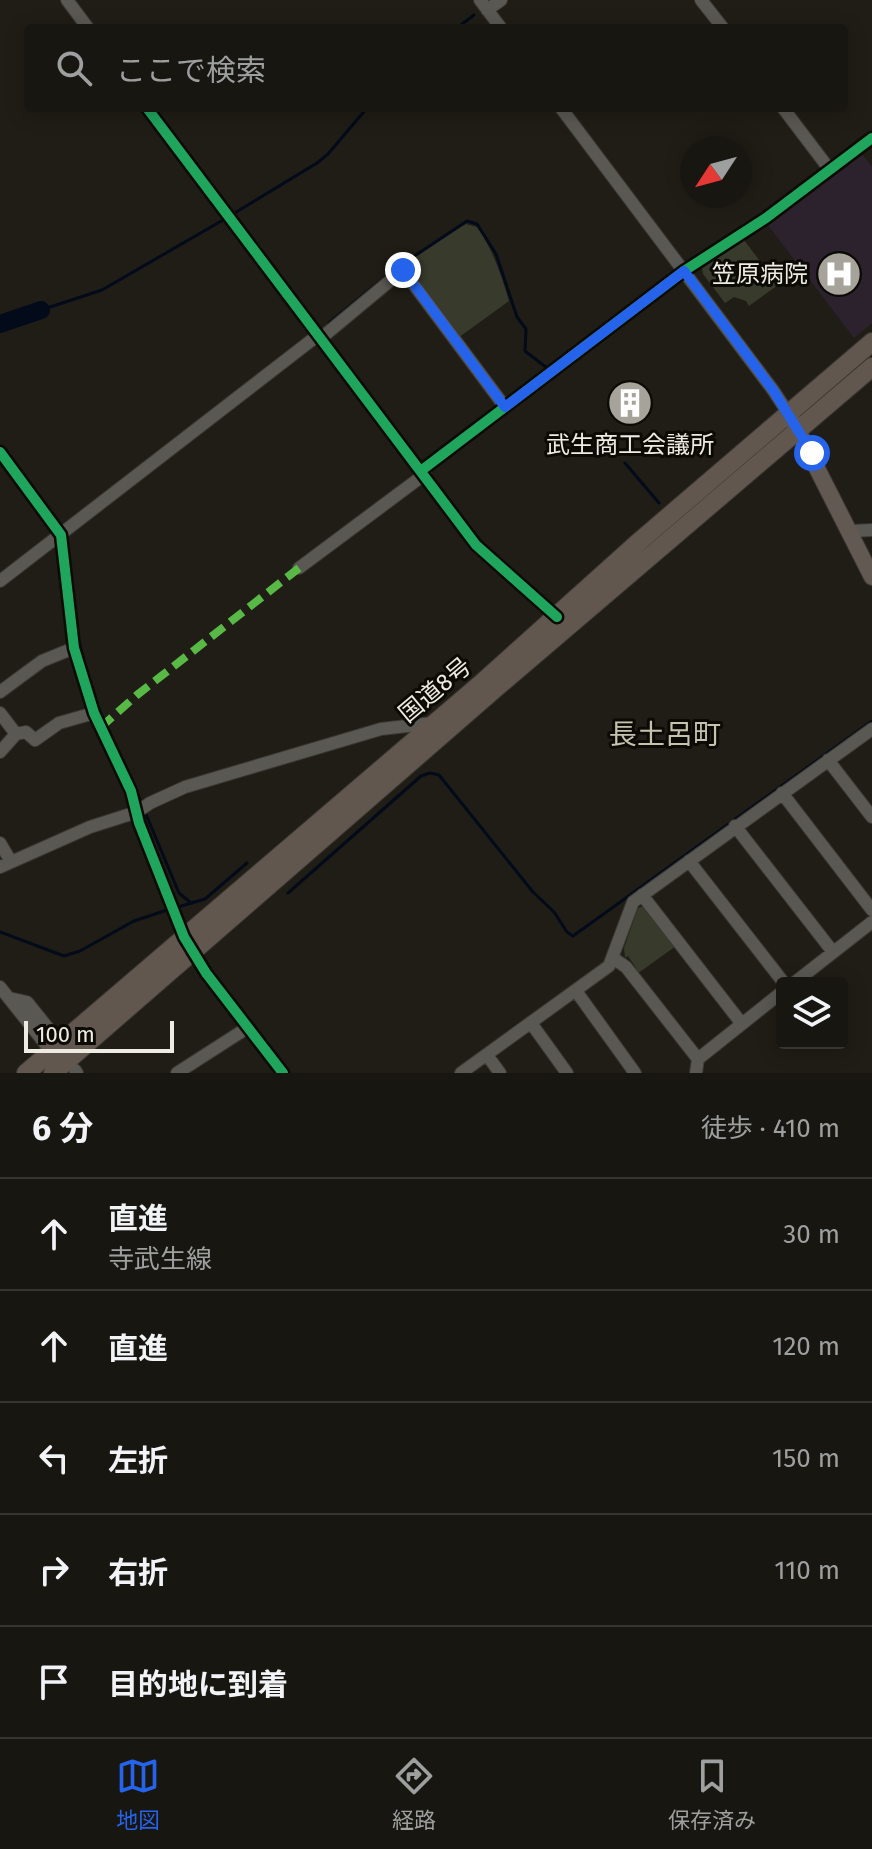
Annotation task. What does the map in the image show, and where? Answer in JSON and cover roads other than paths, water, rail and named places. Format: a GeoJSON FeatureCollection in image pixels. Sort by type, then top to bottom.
{"type":"FeatureCollection","features":[{"type":"Feature","properties":{"kind":"highway","name":"国道8号"},"geometry":{"type":"LineString","coordinates":[[53,1073],[188,945],[433,723],[872,342]]}},
{"type":"Feature","properties":{"kind":"highway","name":"国道8号"},"geometry":{"type":"LineString","coordinates":[[26,1073],[53,1044],[188,945],[872,367]]}},
{"type":"Feature","properties":{"kind":"main road"},"geometry":{"type":"LineString","coordinates":[[788,413],[872,577]]}},
{"type":"Feature","properties":{"kind":"street"},"geometry":{"type":"LineString","coordinates":[[67,0],[85,24]]}},
{"type":"Feature","properties":{"kind":"street"},"geometry":{"type":"LineString","coordinates":[[498,24],[484,5],[501,0]]}},
{"type":"Feature","properties":{"kind":"street"},"geometry":{"type":"LineString","coordinates":[[701,0],[720,24]]}},
{"type":"Feature","properties":{"kind":"street"},"geometry":{"type":"LineString","coordinates":[[150,112],[476,545],[557,617]]}},
{"type":"Feature","properties":{"kind":"street"},"geometry":{"type":"LineString","coordinates":[[564,112],[788,413]]}},
{"type":"Feature","properties":{"kind":"street"},"geometry":{"type":"LineString","coordinates":[[786,112],[830,170]]}},
{"type":"Feature","properties":{"kind":"street"},"geometry":{"type":"LineString","coordinates":[[299,568],[684,271],[766,218],[872,138]]}},
{"type":"Feature","properties":{"kind":"street"},"geometry":{"type":"LineString","coordinates":[[0,581],[403,270],[505,407]]}},
{"type":"Feature","properties":{"kind":"street"},"geometry":{"type":"LineString","coordinates":[[0,452],[61,535],[74,648],[94,713],[131,791],[188,945],[283,1073]]}},
{"type":"Feature","properties":{"kind":"street"},"geometry":{"type":"LineString","coordinates":[[851,531],[872,530]]}},
{"type":"Feature","properties":{"kind":"street"},"geometry":{"type":"LineString","coordinates":[[0,692],[42,661],[74,648]]}},
{"type":"Feature","properties":{"kind":"street"},"geometry":{"type":"LineString","coordinates":[[0,713],[16,734]]}},
{"type":"Feature","properties":{"kind":"street"},"geometry":{"type":"LineString","coordinates":[[0,752],[16,734],[26,732],[35,740],[59,723],[94,713]]}},
{"type":"Feature","properties":{"kind":"street"},"geometry":{"type":"LineString","coordinates":[[0,843],[5,863],[90,827],[137,812],[185,787],[381,729],[433,723]]}},
{"type":"Feature","properties":{"kind":"street"},"geometry":{"type":"LineString","coordinates":[[461,1073],[599,975],[613,958],[633,902],[872,729]]}},
{"type":"Feature","properties":{"kind":"street"},"geometry":{"type":"LineString","coordinates":[[828,760],[872,817]]}},
{"type":"Feature","properties":{"kind":"street"},"geometry":{"type":"LineString","coordinates":[[782,793],[872,910]]}},
{"type":"Feature","properties":{"kind":"street"},"geometry":{"type":"LineString","coordinates":[[735,826],[833,952]]}},
{"type":"Feature","properties":{"kind":"street"},"geometry":{"type":"LineString","coordinates":[[689,861],[779,977]]}},
{"type":"Feature","properties":{"kind":"street"},"geometry":{"type":"LineString","coordinates":[[642,895],[742,1024]]}},
{"type":"Feature","properties":{"kind":"street"},"geometry":{"type":"LineString","coordinates":[[802,977],[872,922]]}},
{"type":"Feature","properties":{"kind":"street"},"geometry":{"type":"LineString","coordinates":[[613,958],[626,967],[698,1059]]}},
{"type":"Feature","properties":{"kind":"street"},"geometry":{"type":"LineString","coordinates":[[0,987],[53,1044]]}},
{"type":"Feature","properties":{"kind":"street"},"geometry":{"type":"LineString","coordinates":[[576,991],[635,1073]]}},
{"type":"Feature","properties":{"kind":"street"},"geometry":{"type":"LineString","coordinates":[[696,1073],[698,1059],[776,997]]}},
{"type":"Feature","properties":{"kind":"street"},"geometry":{"type":"LineString","coordinates":[[531,1023],[567,1073]]}},
{"type":"Feature","properties":{"kind":"street"},"geometry":{"type":"LineString","coordinates":[[177,1073],[247,1028]]}},
{"type":"Feature","properties":{"kind":"street"},"geometry":{"type":"LineString","coordinates":[[487,1055],[500,1073]]}},
{"type":"Feature","properties":{"kind":"waterway"},"geometry":{"type":"LineString","coordinates":[[462,24],[474,15]]}},
{"type":"Feature","properties":{"kind":"waterway"},"geometry":{"type":"LineString","coordinates":[[233,214],[317,163],[364,112]]}},
{"type":"Feature","properties":{"kind":"waterway"},"geometry":{"type":"LineString","coordinates":[[41,310],[102,290],[223,220]]}},
{"type":"Feature","properties":{"kind":"waterway"},"geometry":{"type":"LineString","coordinates":[[401,265],[467,221],[477,224],[496,254],[517,317],[526,329],[525,351],[547,368]]}},
{"type":"Feature","properties":{"kind":"waterway"},"geometry":{"type":"LineString","coordinates":[[329,323],[389,274]]}},
{"type":"Feature","properties":{"kind":"waterway"},"geometry":{"type":"LineString","coordinates":[[0,324],[41,310]]}},
{"type":"Feature","properties":{"kind":"waterway"},"geometry":{"type":"LineString","coordinates":[[625,463],[659,503]]}},
{"type":"Feature","properties":{"kind":"waterway"},"geometry":{"type":"LineString","coordinates":[[79,641],[84,661]]}},
{"type":"Feature","properties":{"kind":"waterway"},"geometry":{"type":"LineString","coordinates":[[288,893],[421,776],[430,773],[439,775],[533,892],[573,936],[872,721]]}},
{"type":"Feature","properties":{"kind":"waterway"},"geometry":{"type":"LineString","coordinates":[[136,790],[142,805]]}},
{"type":"Feature","properties":{"kind":"waterway"},"geometry":{"type":"LineString","coordinates":[[145,812],[179,893],[191,903]]}},
{"type":"Feature","properties":{"kind":"waterway"},"geometry":{"type":"LineString","coordinates":[[178,907],[205,899],[247,863]]}},
{"type":"Feature","properties":{"kind":"waterway"},"geometry":{"type":"LineString","coordinates":[[0,932],[64,956],[80,951],[134,921],[170,909]]}},
{"type":"Feature","properties":{"kind":"place","name":"笠原病院"},"geometry":{"type":"Point","coordinates":[839,274]}},
{"type":"Feature","properties":{"kind":"place","name":"武生商工会議所"},"geometry":{"type":"Point","coordinates":[630,403]}},
{"type":"Feature","properties":{"kind":"district","name":"長土呂町"},"geometry":{"type":"Point","coordinates":[665,734]}}]}
